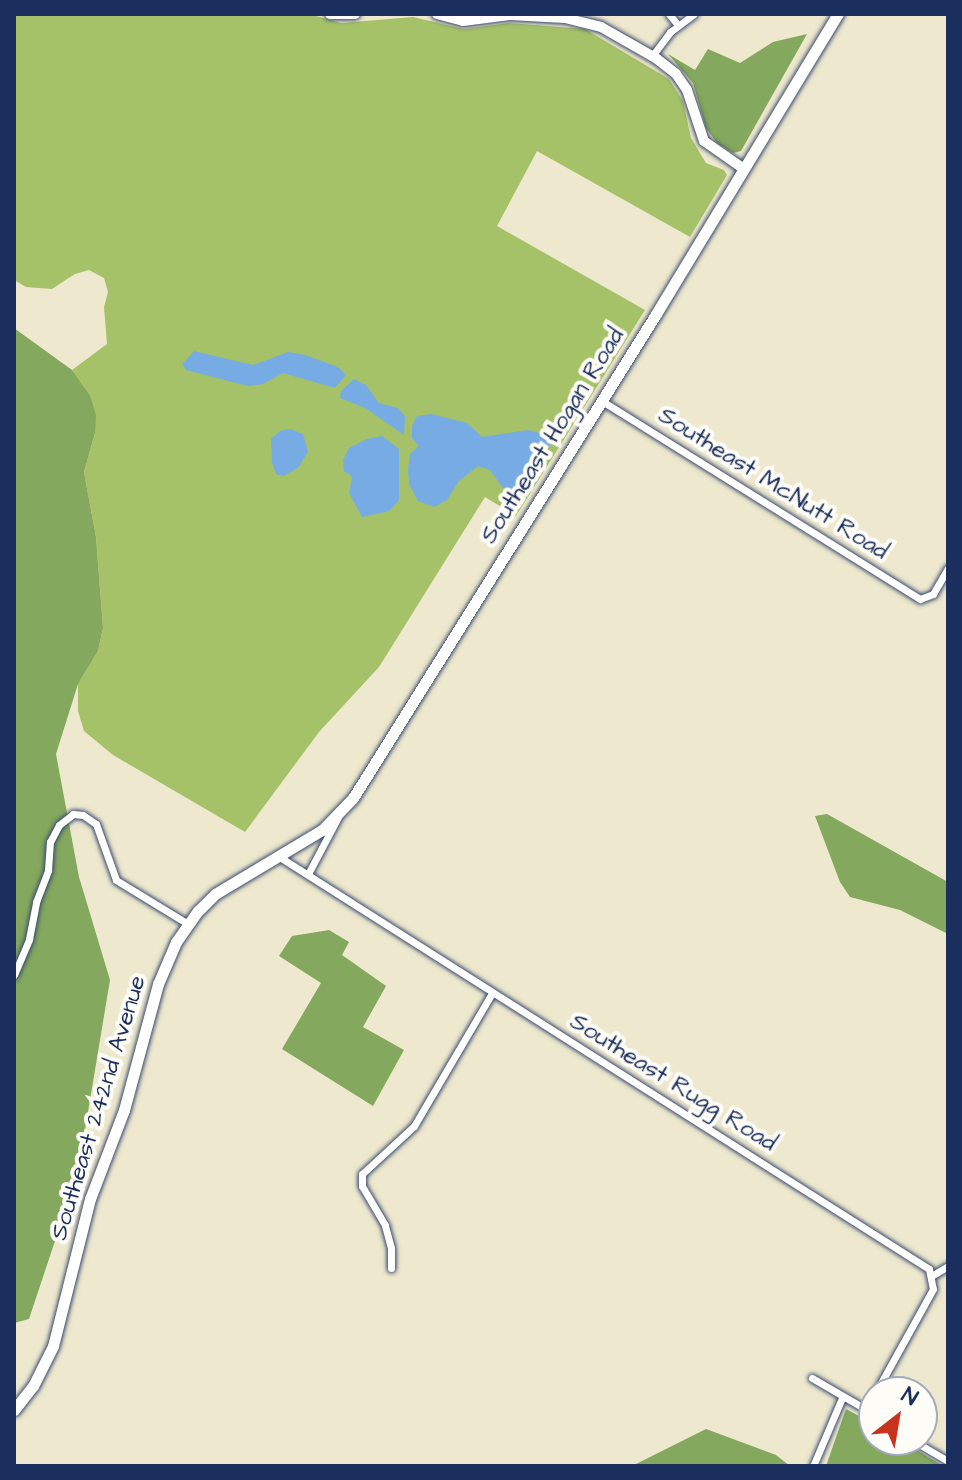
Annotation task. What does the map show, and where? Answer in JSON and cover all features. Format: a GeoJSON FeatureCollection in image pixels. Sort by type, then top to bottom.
{"type":"FeatureCollection","features":[{"type":"Feature","properties":{"kind":"main road"},"geometry":{"type":"LineString","coordinates":[[330,14],[355,14]]}},
{"type":"Feature","properties":{"kind":"main road"},"geometry":{"type":"LineString","coordinates":[[437,14],[471,21],[510,15],[576,19],[601,27],[671,69],[684,85],[704,141],[744,169]]}},
{"type":"Feature","properties":{"kind":"main road","name":"Southeast Hogan Road"},"geometry":{"type":"LineString","coordinates":[[278,856],[310,838],[338,815],[366,779],[838,14]]}},
{"type":"Feature","properties":{"kind":"main road","name":"Southeast 242nd Avenue"},"geometry":{"type":"LineString","coordinates":[[14,1410],[33,1386],[53,1346],[90,1199],[124,1110],[151,1004],[166,963],[188,924],[215,894],[278,856]]}},
{"type":"Feature","properties":{"kind":"street"},"geometry":{"type":"LineString","coordinates":[[669,14],[678,25]]}},
{"type":"Feature","properties":{"kind":"street"},"geometry":{"type":"LineString","coordinates":[[652,56],[662,40],[694,14]]}},
{"type":"Feature","properties":{"kind":"street","name":"Southeast McNutt Road"},"geometry":{"type":"LineString","coordinates":[[602,401],[924,600],[933,594],[948,568]]}},
{"type":"Feature","properties":{"kind":"street"},"geometry":{"type":"LineString","coordinates":[[14,975],[29,939],[36,902],[48,870],[50,842],[59,825],[73,814],[83,815],[96,824],[116,880],[188,924]]}},
{"type":"Feature","properties":{"kind":"street"},"geometry":{"type":"LineString","coordinates":[[308,874],[338,815]]}},
{"type":"Feature","properties":{"kind":"street","name":"Southeast Rugg Road"},"geometry":{"type":"LineString","coordinates":[[278,856],[350,905],[921,1263],[933,1275]]}},
{"type":"Feature","properties":{"kind":"street"},"geometry":{"type":"LineString","coordinates":[[391,1268],[391,1248],[385,1225],[362,1186],[362,1174],[414,1126],[492,993]]}},
{"type":"Feature","properties":{"kind":"street"},"geometry":{"type":"LineString","coordinates":[[885,1376],[930,1296],[933,1275],[948,1266]]}},
{"type":"Feature","properties":{"kind":"street"},"geometry":{"type":"LineString","coordinates":[[812,1378],[858,1406]]}},
{"type":"Feature","properties":{"kind":"street"},"geometry":{"type":"LineString","coordinates":[[813,1466],[842,1398]]}},
{"type":"Feature","properties":{"kind":"green space"},"geometry":{"type":"Polygon","coordinates":[[[14,14],[309,14],[341,23],[413,17],[464,29],[509,23],[585,29],[669,79],[683,101],[691,138],[706,163],[724,170],[727,175],[690,237],[537,151],[497,226],[645,310],[516,516],[485,497],[379,667],[319,732],[245,832],[113,755],[84,731],[78,711],[78,684],[98,651],[103,628],[96,537],[84,472],[95,433],[90,395],[72,370],[107,344],[104,307],[108,292],[104,278],[89,270],[75,274],[52,289],[26,287],[14,280],[14,14]]]}},
{"type":"Feature","properties":{"kind":"green space"},"geometry":{"type":"Polygon","coordinates":[[[807,34],[741,151],[733,153],[717,143],[706,128],[693,83],[668,54],[695,70],[708,49],[740,63],[773,42],[807,34]]]}},
{"type":"Feature","properties":{"kind":"green space"},"geometry":{"type":"Polygon","coordinates":[[[14,328],[72,370],[90,395],[96,415],[95,433],[84,472],[96,537],[103,628],[98,651],[78,684],[56,754],[79,877],[110,980],[78,1172],[29,1319],[14,1323],[14,328]]]}},
{"type":"Feature","properties":{"kind":"green space"},"geometry":{"type":"Polygon","coordinates":[[[827,814],[948,882],[948,934],[900,910],[850,897],[840,882],[815,816],[827,814]]]}},
{"type":"Feature","properties":{"kind":"green space"},"geometry":{"type":"Polygon","coordinates":[[[329,930],[349,942],[342,955],[386,986],[363,1027],[404,1050],[373,1106],[282,1049],[321,983],[279,956],[292,936],[329,930]]]}},
{"type":"Feature","properties":{"kind":"green space"},"geometry":{"type":"Polygon","coordinates":[[[846,1409],[858,1415],[858,1456],[926,1456],[943,1466],[826,1466],[846,1409]]]}},
{"type":"Feature","properties":{"kind":"green space"},"geometry":{"type":"Polygon","coordinates":[[[706,1429],[776,1455],[790,1466],[632,1466],[706,1429]]]}},
{"type":"Feature","properties":{"kind":"water"},"geometry":{"type":"Polygon","coordinates":[[[194,351],[253,365],[288,352],[338,367],[346,375],[335,388],[283,373],[263,384],[248,386],[186,370],[182,364],[194,351]]]}},
{"type":"Feature","properties":{"kind":"water"},"geometry":{"type":"Polygon","coordinates":[[[354,379],[366,385],[379,403],[398,408],[405,416],[404,435],[365,408],[340,398],[341,391],[354,379]]]}},
{"type":"Feature","properties":{"kind":"water"},"geometry":{"type":"Polygon","coordinates":[[[431,414],[467,423],[482,437],[528,430],[555,437],[519,493],[503,488],[490,470],[478,466],[459,481],[447,500],[434,507],[418,501],[409,484],[408,469],[410,454],[419,446],[412,438],[412,426],[417,416],[431,414]]]}},
{"type":"Feature","properties":{"kind":"water"},"geometry":{"type":"Polygon","coordinates":[[[290,429],[303,434],[308,452],[298,468],[283,476],[276,474],[272,463],[271,439],[280,431],[290,429]]]}},
{"type":"Feature","properties":{"kind":"water"},"geometry":{"type":"Polygon","coordinates":[[[382,436],[399,449],[399,500],[389,511],[362,517],[349,493],[352,477],[344,471],[343,460],[349,448],[382,436]]]}}]}
